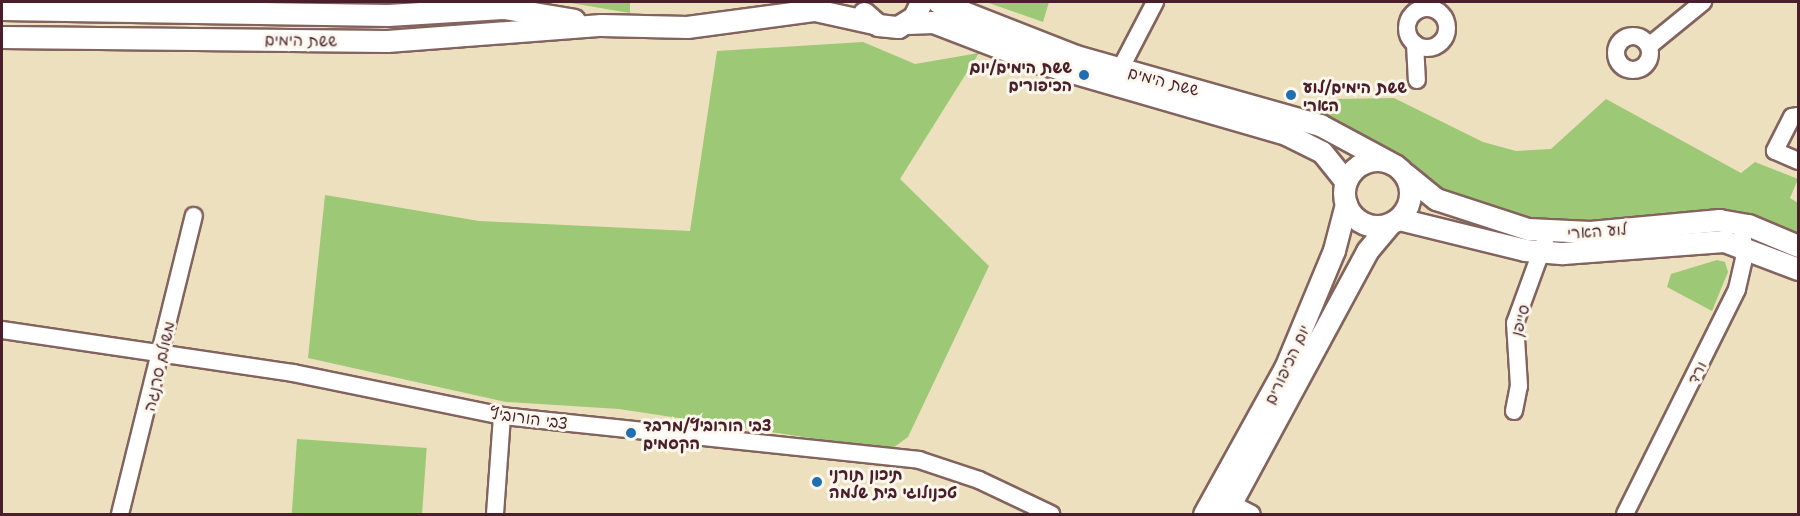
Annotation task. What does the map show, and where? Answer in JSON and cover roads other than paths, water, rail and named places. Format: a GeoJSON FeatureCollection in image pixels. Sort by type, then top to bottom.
{"type":"FeatureCollection","features":[{"type":"Feature","properties":{"kind":"street","name":"ששת הימים"},"geometry":{"type":"LineString","coordinates":[[2,37],[387,41],[602,26],[687,27],[809,10],[834,2]]}},
{"type":"Feature","properties":{"kind":"street"},"geometry":{"type":"LineString","coordinates":[[859,2],[873,23]]}},
{"type":"Feature","properties":{"kind":"street"},"geometry":{"type":"LineString","coordinates":[[907,23],[921,2]]}},
{"type":"Feature","properties":{"kind":"street","name":"ששת הימים"},"geometry":{"type":"LineString","coordinates":[[938,2],[1117,76],[1308,143],[1332,160],[1346,182]]}},
{"type":"Feature","properties":{"kind":"street"},"geometry":{"type":"LineString","coordinates":[[1117,76],[1155,2]]}},
{"type":"Feature","properties":{"kind":"street"},"geometry":{"type":"LineString","coordinates":[[1649,46],[1703,2]]}},
{"type":"Feature","properties":{"kind":"street","name":"ששת הימים"},"geometry":{"type":"LineString","coordinates":[[2,9],[388,15],[504,8],[602,26]]}},
{"type":"Feature","properties":{"kind":"street"},"geometry":{"type":"LineString","coordinates":[[1415,44],[1425,48],[1441,43],[1447,27],[1441,8],[1424,9],[1413,15],[1408,27],[1415,44],[1417,80]]}},
{"type":"Feature","properties":{"kind":"street","name":"ששת הימים"},"geometry":{"type":"LineString","coordinates":[[809,10],[841,12],[887,28],[907,23],[933,22],[1037,62],[1117,76],[1302,119],[1387,161]]}},
{"type":"Feature","properties":{"kind":"street"},"geometry":{"type":"LineString","coordinates":[[1798,116],[1792,117],[1775,151],[1798,161]]}},
{"type":"Feature","properties":{"kind":"street"},"geometry":{"type":"LineString","coordinates":[[1387,161],[1405,174],[1410,202],[1394,222],[1358,221],[1346,204],[1346,182],[1358,166],[1387,161]]}},
{"type":"Feature","properties":{"kind":"street","name":"לוע הארי"},"geometry":{"type":"LineString","coordinates":[[1405,174],[1436,199],[1544,242],[1590,232],[1702,219],[1742,224],[1798,246]]}},
{"type":"Feature","properties":{"kind":"street","name":"יום הכיפורים"},"geometry":{"type":"LineString","coordinates":[[1204,514],[1265,409],[1305,325],[1346,204]]}},
{"type":"Feature","properties":{"kind":"street","name":"משולם סרנגה"},"geometry":{"type":"LineString","coordinates":[[120,514],[194,216]]}},
{"type":"Feature","properties":{"kind":"street","name":"לוע הארי"},"geometry":{"type":"LineString","coordinates":[[1394,222],[1544,242],[1592,253],[1703,240],[1743,245],[1798,269]]}},
{"type":"Feature","properties":{"kind":"street","name":"יום הכיפורים"},"geometry":{"type":"LineString","coordinates":[[1229,509],[1367,251],[1394,222]]}},
{"type":"Feature","properties":{"kind":"street","name":"ורד"},"geometry":{"type":"LineString","coordinates":[[1625,514],[1737,289],[1743,245],[1742,224]]}},
{"type":"Feature","properties":{"kind":"street","name":"סייפן"},"geometry":{"type":"LineString","coordinates":[[1514,411],[1519,386],[1515,323],[1544,242]]}},
{"type":"Feature","properties":{"kind":"street","name":"צבי הורוביץ"},"geometry":{"type":"LineString","coordinates":[[2,330],[161,353],[455,402],[502,416],[919,460],[979,480],[1051,514]]}},
{"type":"Feature","properties":{"kind":"street"},"geometry":{"type":"LineString","coordinates":[[495,514],[502,416]]}},
{"type":"Feature","properties":{"kind":"street"},"geometry":{"type":"LineString","coordinates":[[1229,509],[1252,514]]}},
{"type":"Feature","properties":{"kind":"place","name":"ששת הימים/יום הכיפורים"},"geometry":{"type":"Point","coordinates":[1084,75]}},
{"type":"Feature","properties":{"kind":"place","name":"ששת הימים/לוע הארי"},"geometry":{"type":"Point","coordinates":[1291,95]}},
{"type":"Feature","properties":{"kind":"place","name":"צבי הורוביץ/מרבד הקסמים"},"geometry":{"type":"Point","coordinates":[631,433]}},
{"type":"Feature","properties":{"kind":"place","name":"תיכון תורני טכנולוגי בית שלמה"},"geometry":{"type":"Point","coordinates":[817,482]}}]}
